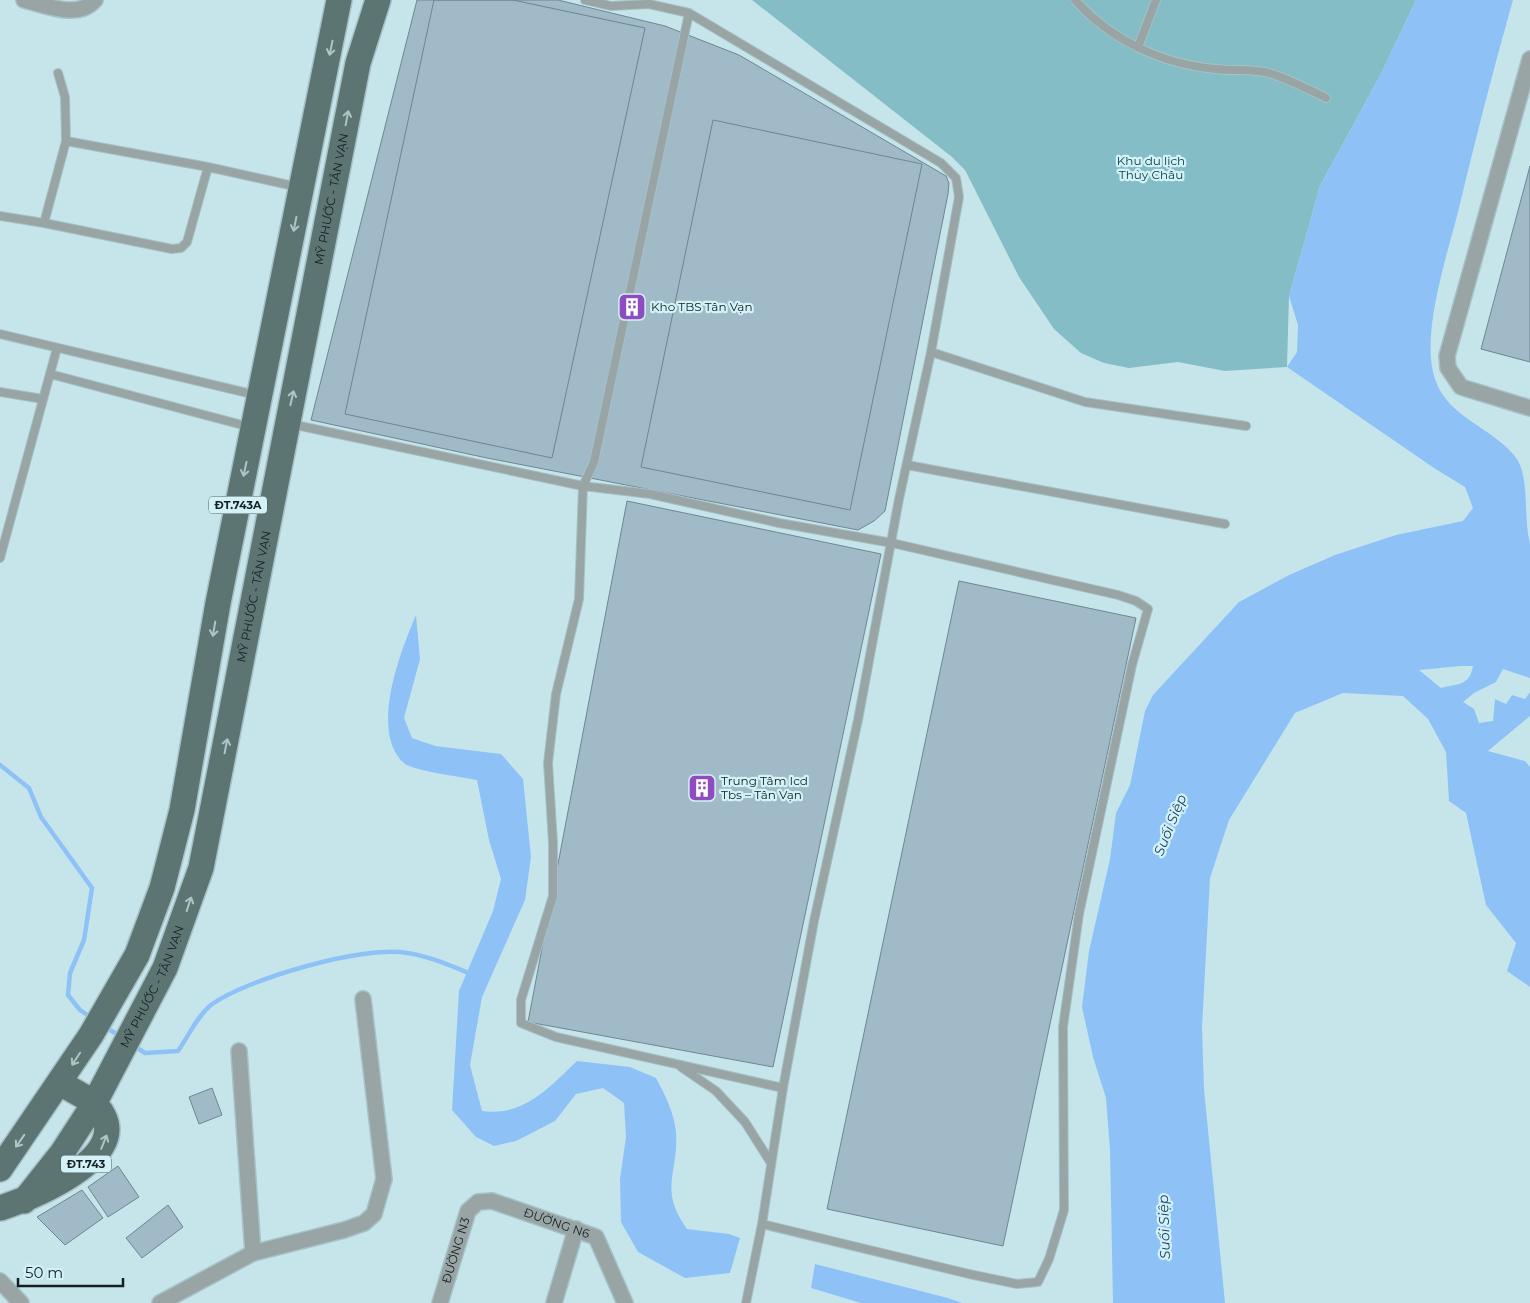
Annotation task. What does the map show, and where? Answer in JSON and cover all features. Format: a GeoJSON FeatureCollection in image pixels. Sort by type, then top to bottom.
{"type":"FeatureCollection","features":[{"type":"Feature","properties":{"kind":"main road","name":"ĐT.743A"},"geometry":{"type":"LineString","coordinates":[[0,1169],[91,1036],[137,955],[151,922],[172,851],[182,810],[218,603],[339,0]]}},
{"type":"Feature","properties":{"kind":"main road","name":"ĐT.743A"},"geometry":{"type":"LineString","coordinates":[[358,63],[363,0]]}},
{"type":"Feature","properties":{"kind":"main road","name":"MỸ PHƯỚC - TÂN VẠN"},"geometry":{"type":"LineString","coordinates":[[8,1206],[115,1061],[165,968],[201,868],[286,423],[358,63],[378,0]]}},
{"type":"Feature","properties":{"kind":"main road","name":"MỸ PHƯỚC - TÂN VẠN"},"geometry":{"type":"LineString","coordinates":[[8,1206],[88,1163],[102,1148],[108,1130],[103,1114],[88,1100],[60,1083]]}},
{"type":"Feature","properties":{"kind":"street"},"geometry":{"type":"LineString","coordinates":[[24,0],[69,11],[89,7],[95,0]]}},
{"type":"Feature","properties":{"kind":"street"},"geometry":{"type":"LineString","coordinates":[[1530,59],[1447,356],[1448,368],[1461,387],[1530,408]]}},
{"type":"Feature","properties":{"kind":"street"},"geometry":{"type":"LineString","coordinates":[[160,1303],[253,1253],[344,1230],[364,1223],[374,1214],[384,1179],[363,999]]}},
{"type":"Feature","properties":{"kind":"street"},"geometry":{"type":"LineString","coordinates":[[238,1051],[253,1253]]}},
{"type":"Feature","properties":{"kind":"street","name":"ĐƯỜNG N6"},"geometry":{"type":"LineString","coordinates":[[478,1202],[492,1201],[596,1237],[625,1303]]}},
{"type":"Feature","properties":{"kind":"street","name":"ĐƯỜNG N3"},"geometry":{"type":"LineString","coordinates":[[440,1303],[468,1211],[478,1202]]}},
{"type":"Feature","properties":{"kind":"street"},"geometry":{"type":"LineString","coordinates":[[554,1303],[576,1229]]}},
{"type":"Feature","properties":{"kind":"street"},"geometry":{"type":"LineString","coordinates":[[0,1281],[21,1303]]}},
{"type":"Feature","properties":{"kind":"lane"},"geometry":{"type":"LineString","coordinates":[[585,0],[611,6],[646,2],[689,13],[941,163],[956,178],[958,197],[931,352],[906,465],[783,1088],[762,1224],[746,1303]]}},
{"type":"Feature","properties":{"kind":"lane"},"geometry":{"type":"LineString","coordinates":[[1076,0],[1094,20],[1117,36],[1161,59],[1215,69],[1268,73],[1326,98]]}},
{"type":"Feature","properties":{"kind":"lane"},"geometry":{"type":"LineString","coordinates":[[1138,47],[1156,0]]}},
{"type":"Feature","properties":{"kind":"lane"},"geometry":{"type":"LineString","coordinates":[[689,13],[594,462],[582,486],[578,600],[556,694],[548,763],[554,843],[553,896],[521,1000],[521,1023],[556,1037],[783,1088]]}},
{"type":"Feature","properties":{"kind":"lane"},"geometry":{"type":"LineString","coordinates":[[44,223],[66,142],[64,97],[58,73]]}},
{"type":"Feature","properties":{"kind":"lane"},"geometry":{"type":"LineString","coordinates":[[66,142],[208,167],[302,188]]}},
{"type":"Feature","properties":{"kind":"lane"},"geometry":{"type":"LineString","coordinates":[[0,216],[172,249],[181,248],[188,242],[208,167]]}},
{"type":"Feature","properties":{"kind":"lane"},"geometry":{"type":"LineString","coordinates":[[0,334],[260,396]]}},
{"type":"Feature","properties":{"kind":"lane"},"geometry":{"type":"LineString","coordinates":[[0,558],[57,348]]}},
{"type":"Feature","properties":{"kind":"lane"},"geometry":{"type":"LineString","coordinates":[[931,352],[1085,402],[1246,426]]}},
{"type":"Feature","properties":{"kind":"lane"},"geometry":{"type":"LineString","coordinates":[[50,374],[254,428]]}},
{"type":"Feature","properties":{"kind":"lane"},"geometry":{"type":"LineString","coordinates":[[0,392],[44,399]]}},
{"type":"Feature","properties":{"kind":"lane"},"geometry":{"type":"LineString","coordinates":[[286,423],[582,486],[650,494],[779,523],[892,543],[1118,595],[1136,601],[1148,609],[1132,664],[1079,914],[1062,1028],[1064,1210],[1049,1260],[1038,1282],[1017,1284],[762,1224]]}},
{"type":"Feature","properties":{"kind":"lane"},"geometry":{"type":"LineString","coordinates":[[906,465],[1225,524]]}},
{"type":"Feature","properties":{"kind":"lane"},"geometry":{"type":"LineString","coordinates":[[677,1064],[716,1091],[745,1122],[771,1163]]}},
{"type":"Feature","properties":{"kind":"green space","name":"Khu du lịch Thủy Châu"},"geometry":{"type":"Polygon","coordinates":[[[752,0],[1416,0],[1381,74],[1320,186],[1289,296],[1287,367],[1225,371],[1178,362],[1129,368],[1104,363],[1081,353],[1054,329],[1019,277],[965,170],[952,157],[752,0]]]}},
{"type":"Feature","properties":{"kind":"water","name":"Suối Siệp"},"geometry":{"type":"Polygon","coordinates":[[[1416,0],[1513,0],[1442,273],[1433,318],[1431,361],[1435,379],[1441,393],[1450,404],[1507,448],[1517,459],[1524,477],[1530,543],[1530,678],[1503,669],[1496,682],[1474,693],[1463,702],[1474,709],[1479,723],[1493,721],[1495,699],[1506,704],[1512,695],[1525,699],[1530,692],[1530,716],[1488,751],[1525,761],[1530,767],[1530,987],[1507,971],[1516,943],[1486,905],[1466,813],[1449,801],[1446,752],[1428,719],[1403,696],[1343,693],[1295,713],[1229,820],[1210,878],[1202,1028],[1204,1089],[1225,1303],[1113,1303],[1110,1150],[1106,1098],[1093,1057],[1082,1007],[1089,951],[1110,859],[1116,813],[1130,785],[1145,711],[1153,695],[1239,602],[1289,575],[1335,555],[1396,535],[1463,521],[1473,508],[1465,487],[1434,468],[1287,367],[1297,352],[1298,325],[1289,296],[1320,186],[1381,74],[1416,0]],[[1473,666],[1419,670],[1441,688],[1466,681],[1473,666]]]}},
{"type":"Feature","properties":{"kind":"water"},"geometry":{"type":"Polygon","coordinates":[[[416,615],[420,659],[404,718],[412,738],[435,746],[501,754],[523,779],[531,857],[525,900],[482,997],[470,1065],[482,1111],[497,1112],[523,1105],[545,1090],[577,1061],[630,1067],[656,1078],[666,1097],[676,1132],[672,1181],[673,1203],[687,1229],[729,1234],[740,1238],[730,1273],[685,1278],[638,1252],[621,1222],[620,1179],[626,1137],[624,1103],[603,1088],[576,1094],[555,1121],[516,1141],[494,1146],[476,1137],[452,1110],[459,991],[493,911],[501,879],[489,840],[477,780],[410,767],[405,764],[394,750],[389,733],[388,712],[391,691],[396,669],[416,615]]]}},
{"type":"Feature","properties":{"kind":"water"},"geometry":{"type":"Polygon","coordinates":[[[815,1264],[962,1303],[861,1303],[811,1288],[815,1264]]]}},
{"type":"Feature","properties":{"kind":"building","name":"Kho TBS Tân Vạn"},"geometry":{"type":"Polygon","coordinates":[[[417,0],[558,0],[665,26],[739,55],[946,176],[949,183],[948,194],[885,511],[874,521],[858,530],[487,458],[311,420],[417,0]]]}},
{"type":"Feature","properties":{"kind":"building"},"geometry":{"type":"Polygon","coordinates":[[[434,0],[513,0],[645,28],[552,458],[345,414],[434,0]]]}},
{"type":"Feature","properties":{"kind":"building"},"geometry":{"type":"Polygon","coordinates":[[[713,120],[922,164],[850,510],[641,467],[713,120]]]}},
{"type":"Feature","properties":{"kind":"building"},"geometry":{"type":"Polygon","coordinates":[[[1530,166],[1530,362],[1481,349],[1530,166]]]}},
{"type":"Feature","properties":{"kind":"building","name":"Trung Tâm Icd Tbs – Tân Vạn"},"geometry":{"type":"Polygon","coordinates":[[[627,501],[881,554],[773,1067],[528,1022],[627,501]]]}},
{"type":"Feature","properties":{"kind":"building"},"geometry":{"type":"Polygon","coordinates":[[[959,581],[1136,618],[1003,1246],[827,1209],[959,581]]]}},
{"type":"Feature","properties":{"kind":"building"},"geometry":{"type":"Polygon","coordinates":[[[212,1088],[222,1115],[199,1124],[189,1097],[212,1088]]]}},
{"type":"Feature","properties":{"kind":"building"},"geometry":{"type":"Polygon","coordinates":[[[118,1166],[139,1197],[108,1217],[88,1187],[118,1166]]]}},
{"type":"Feature","properties":{"kind":"building"},"geometry":{"type":"Polygon","coordinates":[[[82,1190],[103,1218],[65,1245],[37,1217],[82,1190]]]}},
{"type":"Feature","properties":{"kind":"building"},"geometry":{"type":"Polygon","coordinates":[[[168,1205],[183,1227],[142,1258],[126,1238],[168,1205]]]}},
{"type":"Feature","properties":{"kind":"waterway"},"geometry":{"type":"LineString","coordinates":[[0,765],[29,788],[41,817],[92,888],[84,940],[70,973],[68,995],[80,1010],[92,1018]]}},
{"type":"Feature","properties":{"kind":"waterway"},"geometry":{"type":"LineString","coordinates":[[134,1046],[145,1053],[178,1051],[206,1010],[228,995],[277,975],[335,959],[363,954],[407,953],[432,959],[471,974]]}},
{"type":"Feature","properties":{"kind":"waterway"},"geometry":{"type":"LineString","coordinates":[[104,1026],[121,1037]]}},
{"type":"Feature","properties":{"kind":"place","name":"Kho TBS Tân Vạn"},"geometry":{"type":"Point","coordinates":[632,307]}},
{"type":"Feature","properties":{"kind":"place","name":"Trung Tâm Icd Tbs – Tân Vạn"},"geometry":{"type":"Point","coordinates":[702,788]}}]}
